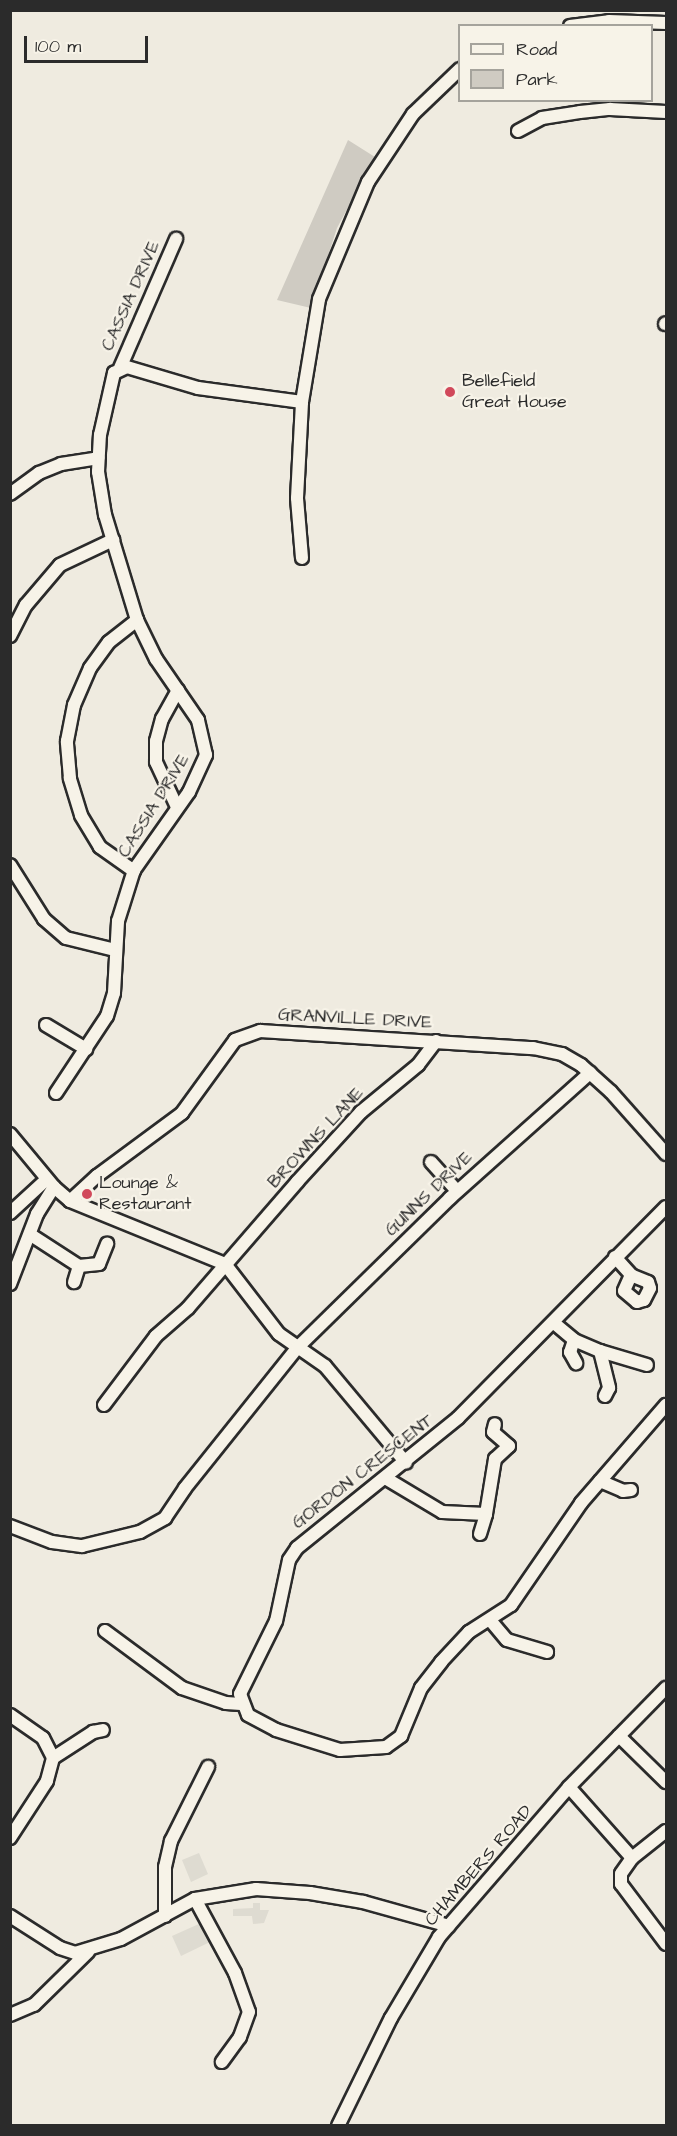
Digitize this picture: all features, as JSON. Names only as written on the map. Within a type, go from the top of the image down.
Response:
[{"type":"street","points":[[586,24],[609,21],[666,23]]},
{"type":"street","points":[[302,558],[297,498],[302,402],[319,299],[348,225],[368,182],[413,114],[458,70]]},
{"type":"street","points":[[518,131],[542,118],[580,112],[610,109],[666,112]]},
{"type":"street","name":"CASSIA DRIVE","points":[[56,1093],[107,1016],[114,993],[118,921],[134,871],[177,807],[206,755],[198,720],[156,659],[137,620],[105,515],[99,458],[108,391],[176,239]]},
{"type":"street","name":"CASSIA DRIVE","points":[[120,368],[127,367],[198,388],[302,402]]},
{"type":"street","points":[[10,494],[39,473],[61,464],[99,458]]},
{"type":"street","points":[[10,636],[26,605],[60,565],[113,540]]},
{"type":"street","points":[[134,871],[100,847],[81,815],[70,778],[67,741],[74,705],[90,668],[109,642],[137,620]]},
{"type":"street","points":[[177,807],[156,762],[156,741],[162,719],[178,690]]},
{"type":"street","points":[[10,865],[44,920],[66,938],[115,950]]},
{"type":"street","points":[[46,1025],[86,1049]]},
{"type":"street","name":"GRANVILLE DRIVE","points":[[70,1201],[97,1176],[182,1113],[235,1040],[244,1034],[337,1033],[533,1048],[562,1054],[590,1073],[666,1154]]},
{"type":"street","name":"BROWNS LANE","points":[[104,1405],[156,1336],[188,1308],[362,1112],[418,1065],[436,1041]]},
{"type":"street","name":"GUNNS DRIVE","points":[[10,1526],[52,1542],[82,1546],[140,1532],[165,1518],[185,1488],[298,1347],[457,1191],[590,1073]]},
{"type":"street","points":[[10,1134],[50,1183],[70,1201],[225,1264],[279,1334],[325,1366],[406,1463]]},
{"type":"street","points":[[431,1162],[457,1191]]},
{"type":"street","points":[[10,1213],[23,1197],[50,1183]]},
{"type":"street","points":[[10,1284],[50,1183]]},
{"type":"street","name":"GORDON CRESCENT","points":[[241,1704],[240,1694],[276,1621],[290,1560],[297,1548],[387,1479],[458,1418],[666,1207]]},
{"type":"street","points":[[31,1235],[79,1266],[99,1264],[107,1244]]},
{"type":"street","points":[[615,1257],[631,1275]]},
{"type":"street","points":[[74,1282],[79,1266]]},
{"type":"street","points":[[554,1323],[574,1340],[600,1351],[647,1365]]},
{"type":"street","points":[[574,1340],[570,1352],[576,1362]]},
{"type":"street","points":[[600,1351],[609,1388],[605,1396]]},
{"type":"street","points":[[105,1631],[182,1688],[226,1703],[241,1704],[248,1715],[310,1742],[340,1750],[386,1747],[401,1736],[421,1688],[441,1662],[469,1632],[511,1605],[581,1503],[666,1405]]},
{"type":"street","points":[[480,1534],[486,1515],[495,1459],[509,1446],[494,1432],[495,1424]]},
{"type":"street","points":[[387,1479],[442,1512],[486,1515]]},
{"type":"street","points":[[600,1480],[623,1491],[631,1490]]},
{"type":"street","points":[[490,1620],[507,1640],[547,1652]]},
{"type":"street","name":"CHAMBERS ROAD","points":[[338,2126],[391,2018],[449,1926],[569,1787],[666,1688]]},
{"type":"street","points":[[10,1715],[43,1738],[52,1758],[47,1781],[12,1833]]},
{"type":"street","points":[[52,1758],[93,1732],[103,1730]]},
{"type":"street","points":[[618,1736],[666,1782]]},
{"type":"street","points":[[165,1917],[165,1867],[171,1840],[208,1767]]},
{"type":"street","points":[[569,1787],[632,1858]]},
{"type":"street","points":[[666,1832],[632,1858],[621,1874],[621,1884],[666,1944]]},
{"type":"street","points":[[10,2015],[34,2005],[88,1952],[165,1917],[195,1899],[256,1889],[310,1893],[363,1902],[449,1926]]},
{"type":"street","points":[[195,1899],[236,1972],[249,2012],[240,2037],[222,2062]]},
{"type":"street","points":[[10,1916],[60,1948],[88,1952]]},
{"type":"shaded area","points":[[199,1853],[208,1874],[191,1882],[182,1860]]},
{"type":"shaded area","points":[[253,1903],[260,1903],[260,1910],[269,1910],[264,1923],[253,1924],[252,1916],[233,1916],[233,1909],[253,1908]]},
{"type":"shaded area","points":[[201,1923],[210,1942],[181,1956],[172,1936]]},
{"type":"green space","points":[[348,140],[375,157],[337,228],[311,308],[277,300]]},
{"type":"place","name":"Bellefield Great House","points":[[450,392]]},
{"type":"place","name":"Lounge & Restaurant","points":[[87,1194]]}]
